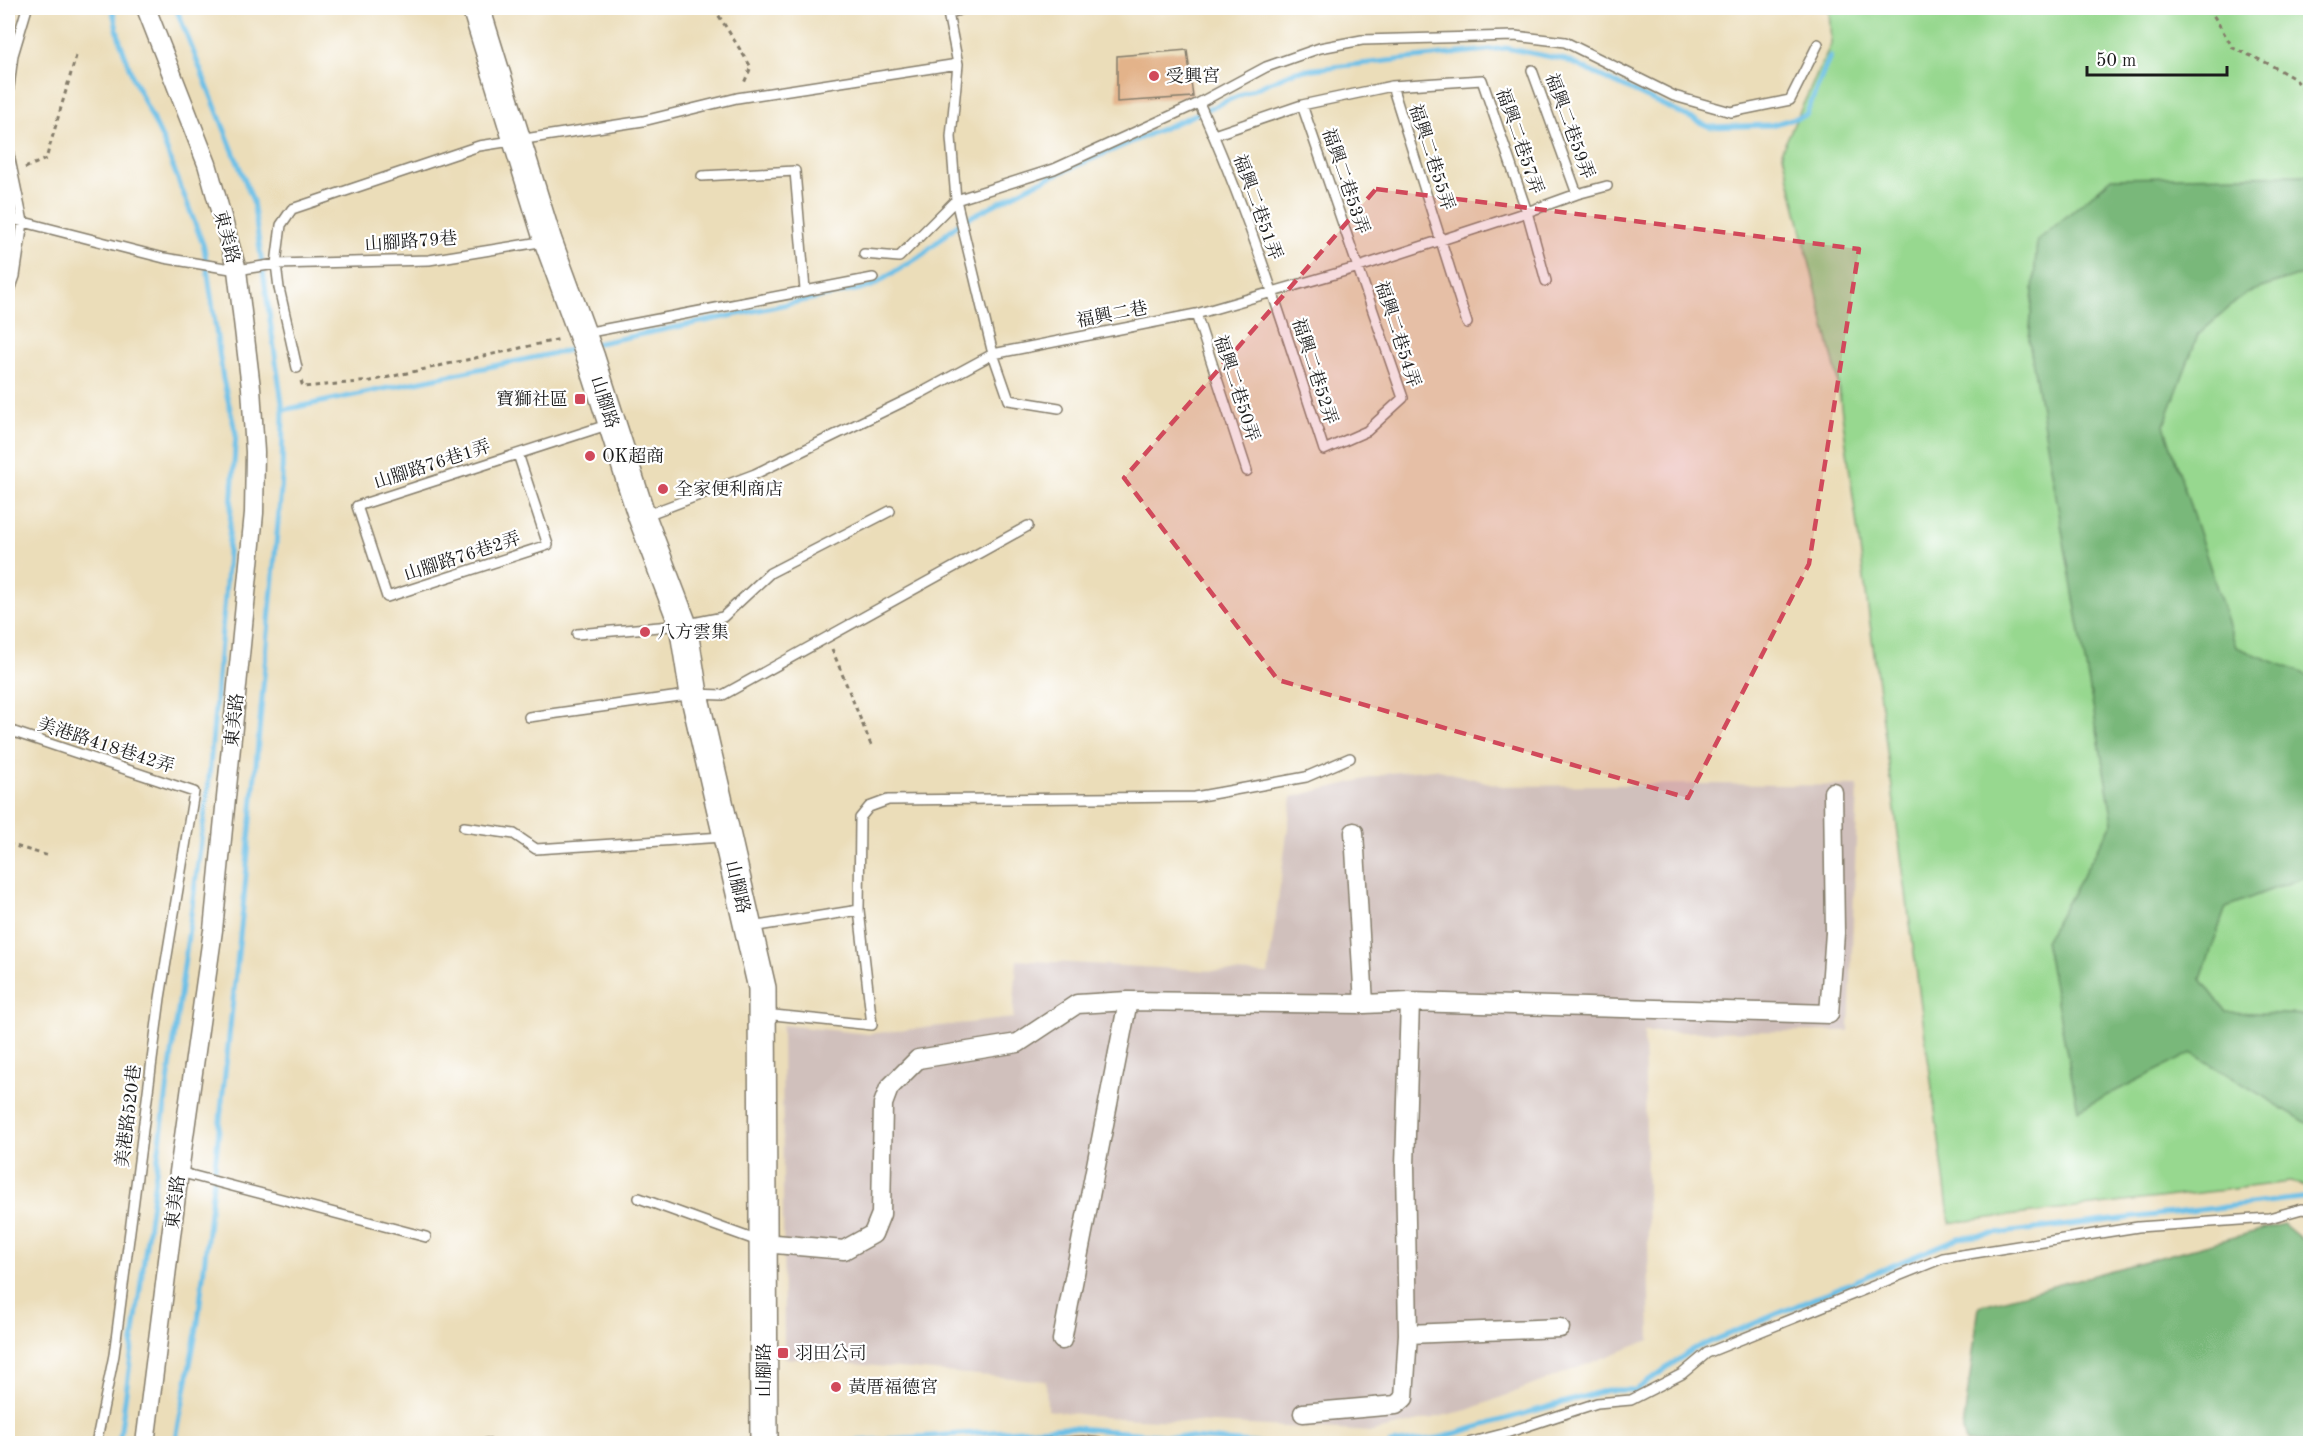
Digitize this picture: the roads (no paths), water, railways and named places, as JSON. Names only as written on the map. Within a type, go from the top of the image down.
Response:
[{"type":"main road","name":"山腳路","points":[[476,8],[548,241],[587,346],[642,517],[683,625],[694,694],[762,988],[764,1439]]},
{"type":"street","name":"東美路","points":[[145,1443],[179,1172],[213,930],[254,513],[255,452],[251,388],[237,270],[207,164],[146,8]]},
{"type":"street","points":[[764,1243],[844,1250],[873,1234],[881,1214],[883,1104],[889,1088],[918,1059],[1018,1043],[1077,1004],[1128,1001],[1364,1004],[1410,1002],[1829,1014],[1835,933],[1833,792]]},
{"type":"street","points":[[1354,832],[1364,1004]]},
{"type":"street","points":[[1062,1340],[1128,1001]]},
{"type":"street","points":[[1304,1413],[1396,1405],[1404,1398],[1407,1334],[1406,1166],[1410,1002]]},
{"type":"street","points":[[1407,1334],[1560,1328]]},
{"type":"lane","points":[[8,95],[13,56],[27,8]]},
{"type":"lane","points":[[965,8],[948,10],[958,64],[951,137],[956,200],[993,354],[1009,400],[1059,408]]},
{"type":"lane","points":[[864,254],[899,256],[956,200],[1054,169],[1199,103],[1266,67],[1320,48],[1362,40],[1515,36],[1565,42],[1674,96],[1731,112],[1790,100],[1818,44]]},
{"type":"lane","points":[[297,369],[276,264],[281,225],[292,209],[479,146],[644,121],[737,98],[958,64]]},
{"type":"lane","name":"福興二巷59弄","points":[[1532,70],[1577,194]]},
{"type":"lane","name":"福興二巷57弄","points":[[1392,86],[1482,80],[1527,212],[1546,281]]},
{"type":"lane","points":[[1214,135],[1302,105],[1392,86]]},
{"type":"lane","name":"福興二巷55弄","points":[[1392,86],[1467,323]]},
{"type":"lane","name":"福興二巷51弄","points":[[1199,103],[1214,135],[1272,291]]},
{"type":"lane","name":"福興二巷53弄","points":[[1302,105],[1359,267]]},
{"type":"lane","points":[[8,150],[24,222],[15,276],[8,296]]},
{"type":"lane","points":[[702,176],[795,171],[805,290]]},
{"type":"lane","name":"福興二巷","points":[[642,517],[755,474],[921,393],[993,354],[1196,315],[1359,267],[1606,186]]},
{"type":"lane","points":[[8,218],[164,258],[237,270]]},
{"type":"lane","name":"山腳路79巷","points":[[237,270],[276,264],[429,260],[548,241]]},
{"type":"lane","name":"福興二巷54弄","points":[[1359,267],[1403,398],[1367,431]]},
{"type":"lane","points":[[587,346],[805,290],[873,278]]},
{"type":"lane","name":"福興二巷52弄","points":[[1272,291],[1324,450],[1367,431]]},
{"type":"lane","name":"福興二巷50弄","points":[[1196,315],[1246,471]]},
{"type":"lane","name":"山腳路76巷1弄","points":[[357,506],[612,423]]},
{"type":"lane","name":"山腳路76巷2弄","points":[[357,506],[387,597],[398,594],[548,545],[518,454]]},
{"type":"lane","points":[[577,634],[683,625],[723,617],[770,573],[891,511]]},
{"type":"lane","points":[[529,717],[694,694],[723,695],[1028,526]]},
{"type":"lane","name":"美港路418巷42弄","points":[[8,730],[194,792]]},
{"type":"lane","points":[[762,1014],[872,1025],[859,910],[860,818],[869,807],[888,800],[1195,797],[1306,777],[1350,758]]},
{"type":"lane","name":"美港路520巷","points":[[96,1443],[114,1354],[160,998],[194,792]]},
{"type":"lane","points":[[464,827],[514,834],[536,849],[727,837]]},
{"type":"lane","points":[[748,928],[859,910]]},
{"type":"lane","points":[[179,1172],[426,1237]]},
{"type":"lane","points":[[639,1198],[764,1243]]},
{"type":"lane","points":[[1464,1443],[1503,1434],[1597,1403],[1631,1400],[1682,1374],[1707,1353],[1943,1258],[2138,1227],[2270,1218],[2302,1209],[2310,1210]]},
{"type":"lane","points":[[1037,1443],[1083,1441],[1107,1443]]},
{"type":"waterway","points":[[112,8],[120,41],[133,78],[162,138],[204,247],[223,379],[236,434],[225,597],[208,789],[119,1444]]},
{"type":"waterway","points":[[175,1444],[198,1322],[243,908],[282,478],[283,410],[253,201],[176,8]]},
{"type":"waterway","points":[[594,344],[870,287],[922,255],[959,223],[1034,184],[1296,71],[1506,48],[1566,60],[1710,127],[1771,125],[1806,115],[1830,56]]},
{"type":"waterway","points":[[283,410],[579,348]]},
{"type":"waterway","points":[[1390,1444],[1439,1438],[1607,1390],[1636,1390],[1693,1349],[1958,1238],[2310,1197]]},
{"type":"waterway","points":[[816,1444],[1065,1427],[1262,1444]]},
{"type":"place","name":"受興宮","points":[[1154,76]]},
{"type":"place","name":"寶獅社區","points":[[580,399]]},
{"type":"place","name":"OK超商","points":[[590,456]]},
{"type":"place","name":"全家便利商店","points":[[663,489]]},
{"type":"place","name":"八方雲集","points":[[645,632]]},
{"type":"place","name":"羽田公司","points":[[783,1353]]},
{"type":"place","name":"黃厝福德宮","points":[[836,1387]]}]
